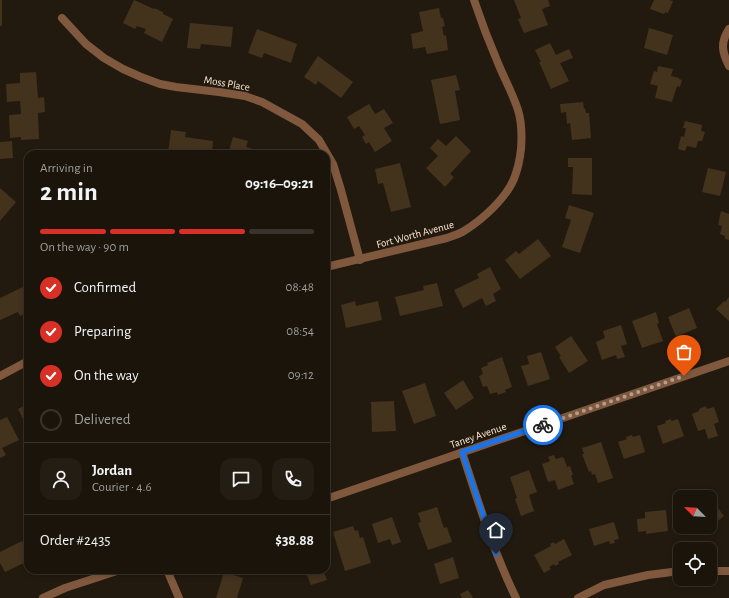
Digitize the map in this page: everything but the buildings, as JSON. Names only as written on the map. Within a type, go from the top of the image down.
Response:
[{"type":"street","name":"Fort Worth Avenue","points":[[330,267],[447,238],[463,231],[490,211],[508,189],[515,177],[522,141],[522,130],[518,111],[474,0]]},
{"type":"street","name":"Moss Place","points":[[62,18],[86,44],[104,58],[123,69],[160,84],[245,96],[262,102],[302,124],[319,140],[325,150]]},
{"type":"street","points":[[727,32],[722,43],[729,66]]},
{"type":"street","name":"Moss Place","points":[[330,159],[337,175],[360,260]]},
{"type":"street","name":"Taney Avenue","points":[[330,498],[729,361]]},
{"type":"street","points":[[0,376],[24,363]]},
{"type":"street","points":[[462,452],[496,554],[516,598]]},
{"type":"street","points":[[717,571],[729,571]]},
{"type":"street","points":[[578,598],[604,585],[648,574],[673,572]]},
{"type":"street","points":[[44,598],[65,588],[108,574]]},
{"type":"street","points":[[169,574],[178,598]]},
{"type":"way so far","points":[[543,425],[684,376]]},
{"type":"route","points":[[496,554],[462,452],[543,425]]}]
